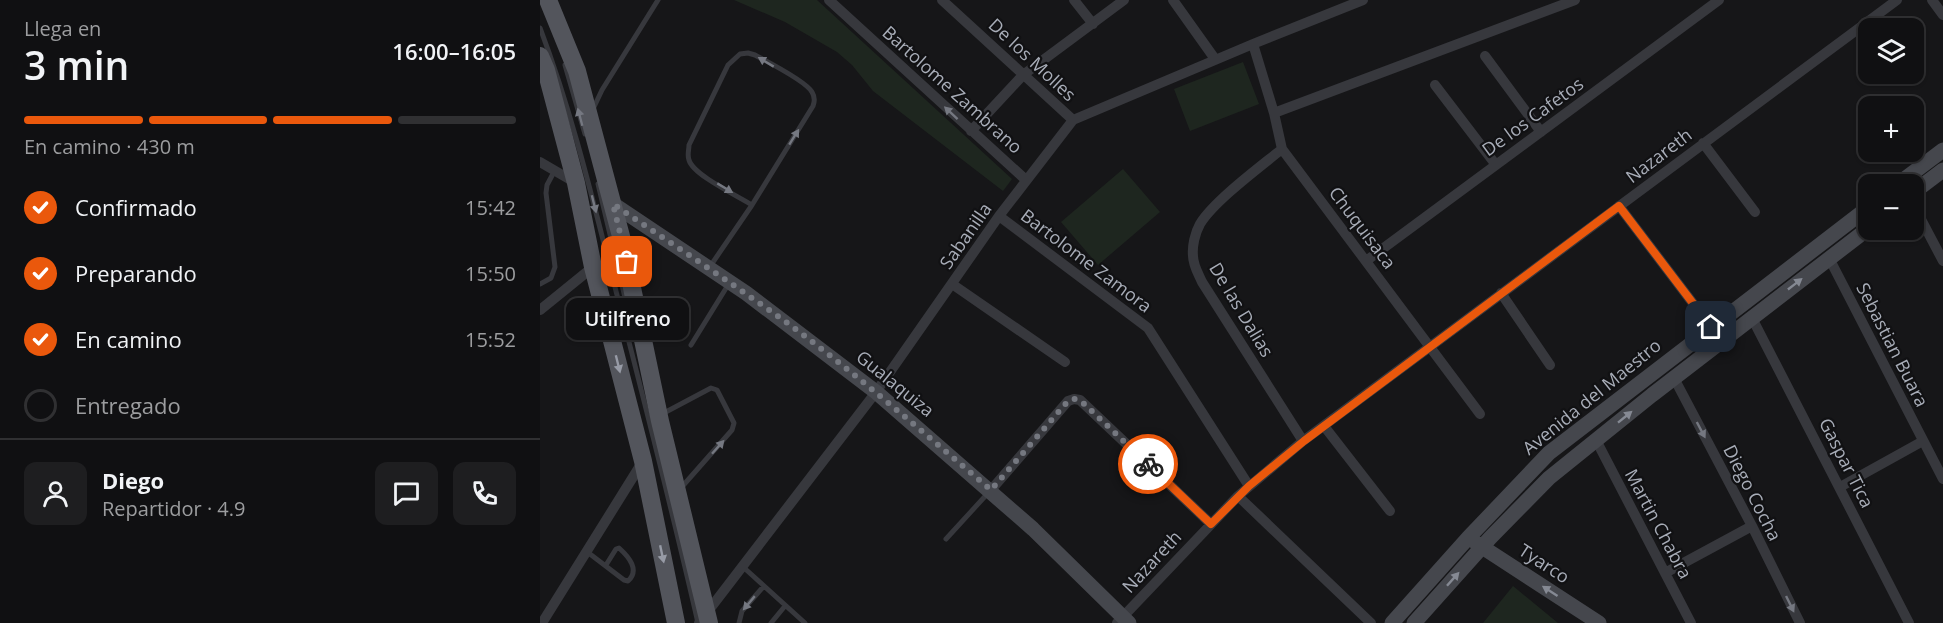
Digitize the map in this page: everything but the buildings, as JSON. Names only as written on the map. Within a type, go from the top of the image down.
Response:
[{"type":"main road","points":[[548,0],[578,71],[613,204],[618,245],[679,490],[702,621]]},
{"type":"main road","points":[[540,56],[546,70],[576,183],[600,261],[676,623]]},
{"type":"main road","points":[[1911,174],[1943,150]]},
{"type":"main road","points":[[1924,184],[1943,170]]},
{"type":"main road","name":"Gualaquiza","points":[[613,204],[791,326],[876,392],[991,490],[1123,621]]},
{"type":"main road","name":"Avenida del Maestro","points":[[1392,623],[1512,490],[1550,453],[1858,215]]},
{"type":"main road","name":"Avenida del Maestro","points":[[1414,623],[1482,547],[1549,478],[1652,395],[1858,236]]},
{"type":"main road","points":[[1764,287],[1774,300]]},
{"type":"main road","points":[[1641,381],[1652,395]]},
{"type":"main road","points":[[1512,490],[1525,503]]},
{"type":"main road","name":"Tyarco","points":[[1468,538],[1599,623]]},
{"type":"street","name":"Bartolome Zambrano","points":[[829,0],[1026,180]]},
{"type":"street","name":"De los Molles","points":[[942,0],[1073,120]]},
{"type":"street","points":[[1074,0],[1093,24]]},
{"type":"street","points":[[971,131],[1023,75],[1124,0]]},
{"type":"street","points":[[1173,0],[1215,60]]},
{"type":"street","name":"Sabanilla","points":[[702,621],[876,392],[999,216],[1073,120],[1347,3],[1363,0]]},
{"type":"street","points":[[1274,112],[1575,0]]},
{"type":"street","name":"De los Cafetos","points":[[1366,261],[1719,0]]},
{"type":"street","name":"Nazareth","points":[[1123,621],[1238,496],[1304,441],[1430,345],[1897,0]]},
{"type":"street","points":[[1932,0],[1943,15]]},
{"type":"street","name":"Chuquisaca","points":[[1253,44],[1274,112],[1282,148],[1480,414]]},
{"type":"street","points":[[1485,56],[1541,132]]},
{"type":"street","points":[[1435,85],[1496,165]]},
{"type":"street","points":[[1703,143],[1755,212]]},
{"type":"street","name":"De las Dalias","points":[[1282,148],[1205,216],[1195,236],[1193,256],[1202,282],[1304,441]]},
{"type":"street","points":[[540,162],[576,183]]},
{"type":"street","points":[[1619,206],[1711,327]]},
{"type":"street","name":"Bartolome Zamora","points":[[999,216],[1148,328],[1249,486]]},
{"type":"street","points":[[1924,225],[1943,261]]},
{"type":"street","name":"Sebastian Buara","points":[[1829,258],[1943,480]]},
{"type":"street","points":[[540,310],[600,261]]},
{"type":"street","points":[[952,284],[1065,362]]},
{"type":"street","points":[[1500,293],[1550,365]]},
{"type":"street","name":"Gaspar Tica","points":[[1752,318],[1909,623]]},
{"type":"street","name":"Diego Cocha","points":[[1674,378],[1800,623]]},
{"type":"street","points":[[991,490],[1068,401],[1074,399],[1080,400],[1211,524]]},
{"type":"street","points":[[1324,426],[1390,512]]},
{"type":"street","name":"Martin Chabra","points":[[1596,440],[1691,623]]},
{"type":"street","points":[[1840,487],[1923,441]]},
{"type":"street","points":[[542,623],[642,461]]},
{"type":"street","points":[[1238,496],[1371,623]]},
{"type":"street","points":[[1665,573],[1752,526]]},
{"type":"lane","points":[[590,116],[602,90],[658,0]]},
{"type":"lane","points":[[540,28],[578,138],[600,261],[673,512],[702,621]]},
{"type":"lane","points":[[709,268],[752,205],[815,100],[814,94],[806,86],[748,53],[740,54],[728,65],[689,146],[688,160],[698,172],[752,205]]},
{"type":"lane","points":[[563,60],[588,145]]},
{"type":"lane","points":[[540,284],[551,278],[555,267],[546,193],[555,170]]},
{"type":"lane","points":[[596,177],[618,245],[702,621]]},
{"type":"lane","points":[[600,261],[618,245]]},
{"type":"lane","points":[[691,345],[729,283]]},
{"type":"lane","points":[[659,416],[715,388],[734,423],[732,430],[679,490]]},
{"type":"lane","points":[[946,539],[991,490]]},
{"type":"lane","points":[[586,551],[624,580],[628,581],[634,573],[629,558],[619,548],[606,565]]},
{"type":"lane","points":[[742,566],[805,623]]},
{"type":"lane","points":[[739,623],[742,611],[764,586]]},
{"type":"lane","points":[[771,623],[785,606]]},
{"type":"shaded area","points":[[734,0],[817,0],[1012,179],[1003,191],[873,91],[852,65],[837,52],[785,22]]},
{"type":"shaded area","points":[[1243,62],[1259,104],[1190,131],[1174,89]]},
{"type":"shaded area","points":[[1123,169],[1160,212],[1098,265],[1061,222]]},
{"type":"shaded area","points":[[1513,586],[1558,623],[1483,623]]},
{"type":"way so far","points":[[627,262],[613,204],[791,326],[876,392],[991,490],[1068,401],[1074,399],[1080,400],[1148,464]]},
{"type":"place","name":"Utilfreno","points":[[627,262]]},
{"type":"route","points":[[1148,464],[1211,524],[1249,486],[1304,441],[1619,206],[1711,327]]}]
